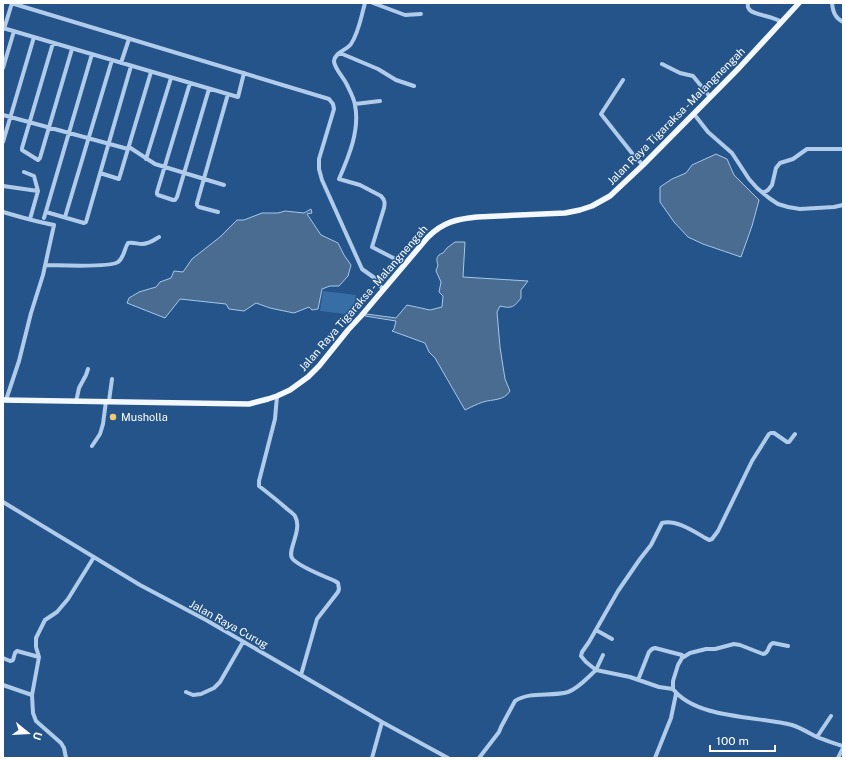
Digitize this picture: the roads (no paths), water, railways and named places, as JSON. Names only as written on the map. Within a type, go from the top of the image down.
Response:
[{"type":"main road","name":"Jalan Raya Tigaraksa - Malangnengah","points":[[5,400],[249,404],[268,400],[290,390],[314,372],[405,264],[437,229],[449,222],[464,218],[565,213],[580,210],[603,201],[610,196],[694,114],[799,3]]},
{"type":"street","points":[[244,73],[238,97],[4,28],[12,3],[129,39],[244,73],[329,99],[333,104],[334,109],[319,159],[319,169],[322,180],[362,269],[376,279],[383,290]]},
{"type":"street","points":[[365,3],[352,42],[349,47],[340,53],[334,60],[355,104],[356,122],[354,136],[339,179],[360,185],[384,199],[384,208],[372,247],[405,264]]},
{"type":"street","points":[[373,3],[405,15],[421,14]]},
{"type":"street","points":[[748,3],[748,8],[751,11],[782,22]]},
{"type":"street","points":[[832,3],[834,14],[843,22]]},
{"type":"street","points":[[3,68],[14,31]]},
{"type":"street","points":[[3,142],[34,37]]},
{"type":"street","points":[[121,63],[129,39]]},
{"type":"street","points":[[53,43],[22,148],[22,150],[38,160],[40,158],[72,49]]},
{"type":"street","points":[[340,53],[378,69],[396,80],[414,86]]},
{"type":"street","points":[[44,218],[92,54]]},
{"type":"street","points":[[65,218],[112,60]]},
{"type":"street","points":[[662,64],[680,73],[693,76],[710,97]]},
{"type":"street","points":[[46,212],[84,223],[86,222],[131,66]]},
{"type":"street","points":[[100,173],[119,179],[151,72]]},
{"type":"street","points":[[146,159],[170,78]]},
{"type":"street","points":[[623,80],[601,114],[634,157],[643,165]]},
{"type":"street","points":[[190,83],[157,194],[173,200],[177,197],[209,89]]},
{"type":"street","points":[[218,212],[199,207],[196,203],[228,94]]},
{"type":"street","points":[[355,104],[380,101]]},
{"type":"street","points":[[694,114],[708,132],[732,153],[749,179],[757,188],[778,204],[794,209],[829,208],[843,205]]},
{"type":"street","points":[[3,116],[128,148],[155,164],[224,185]]},
{"type":"street","points":[[763,193],[771,188],[777,166],[782,162],[793,159],[807,149],[843,149]]},
{"type":"street","points":[[24,172],[34,176],[38,191],[30,219]]},
{"type":"street","points":[[3,186],[38,191]]},
{"type":"street","points":[[3,212],[54,225],[46,265],[19,361],[5,400]]},
{"type":"street","points":[[46,265],[114,264],[120,261],[128,243],[148,243],[159,237]]},
{"type":"street","points":[[76,402],[88,369]]},
{"type":"street","points":[[92,446],[100,434],[103,424],[112,379]]},
{"type":"street","points":[[278,396],[276,419],[259,481],[259,486],[294,515],[296,519],[297,534],[290,555],[292,558],[298,564],[335,581],[339,586],[338,592],[317,619],[301,675]]},
{"type":"street","points":[[673,689],[659,687],[638,680],[596,670],[581,656],[582,652],[618,591],[651,545],[662,523],[668,522],[678,524],[709,540],[712,539],[718,531],[752,461],[769,434],[774,433],[785,441],[789,442],[795,434]]},
{"type":"street","name":"Jalan Raya Curug","points":[[3,502],[56,533],[94,558],[111,566],[140,585],[448,758]]},
{"type":"street","points":[[66,758],[64,748],[61,743],[36,722],[33,713],[32,695],[39,657],[36,647],[36,638],[43,623],[57,612],[68,599],[94,558]]},
{"type":"street","points":[[596,630],[612,639]]},
{"type":"street","points":[[186,692],[193,695],[201,694],[214,688],[220,682],[243,642]]},
{"type":"street","points":[[788,646],[773,643],[770,645],[767,652],[763,654],[734,644],[690,653],[682,658],[678,665],[673,681],[673,689],[676,694],[692,704],[708,710],[721,714],[755,718],[793,726],[843,747],[838,758]]},
{"type":"street","points":[[638,680],[649,652],[652,649],[655,648],[682,655],[682,658]]},
{"type":"street","points":[[3,658],[13,660],[15,653],[18,651],[39,657]]},
{"type":"street","points":[[479,758],[499,732],[515,701],[526,697],[567,692],[576,688],[596,670],[604,655]]},
{"type":"street","points":[[3,685],[32,695]]},
{"type":"street","points":[[655,758],[671,718],[676,694]]},
{"type":"street","points":[[817,737],[831,716]]},
{"type":"street","points":[[372,758],[382,722]]},
{"type":"place","name":"Musholla","points":[[113,417]]}]
